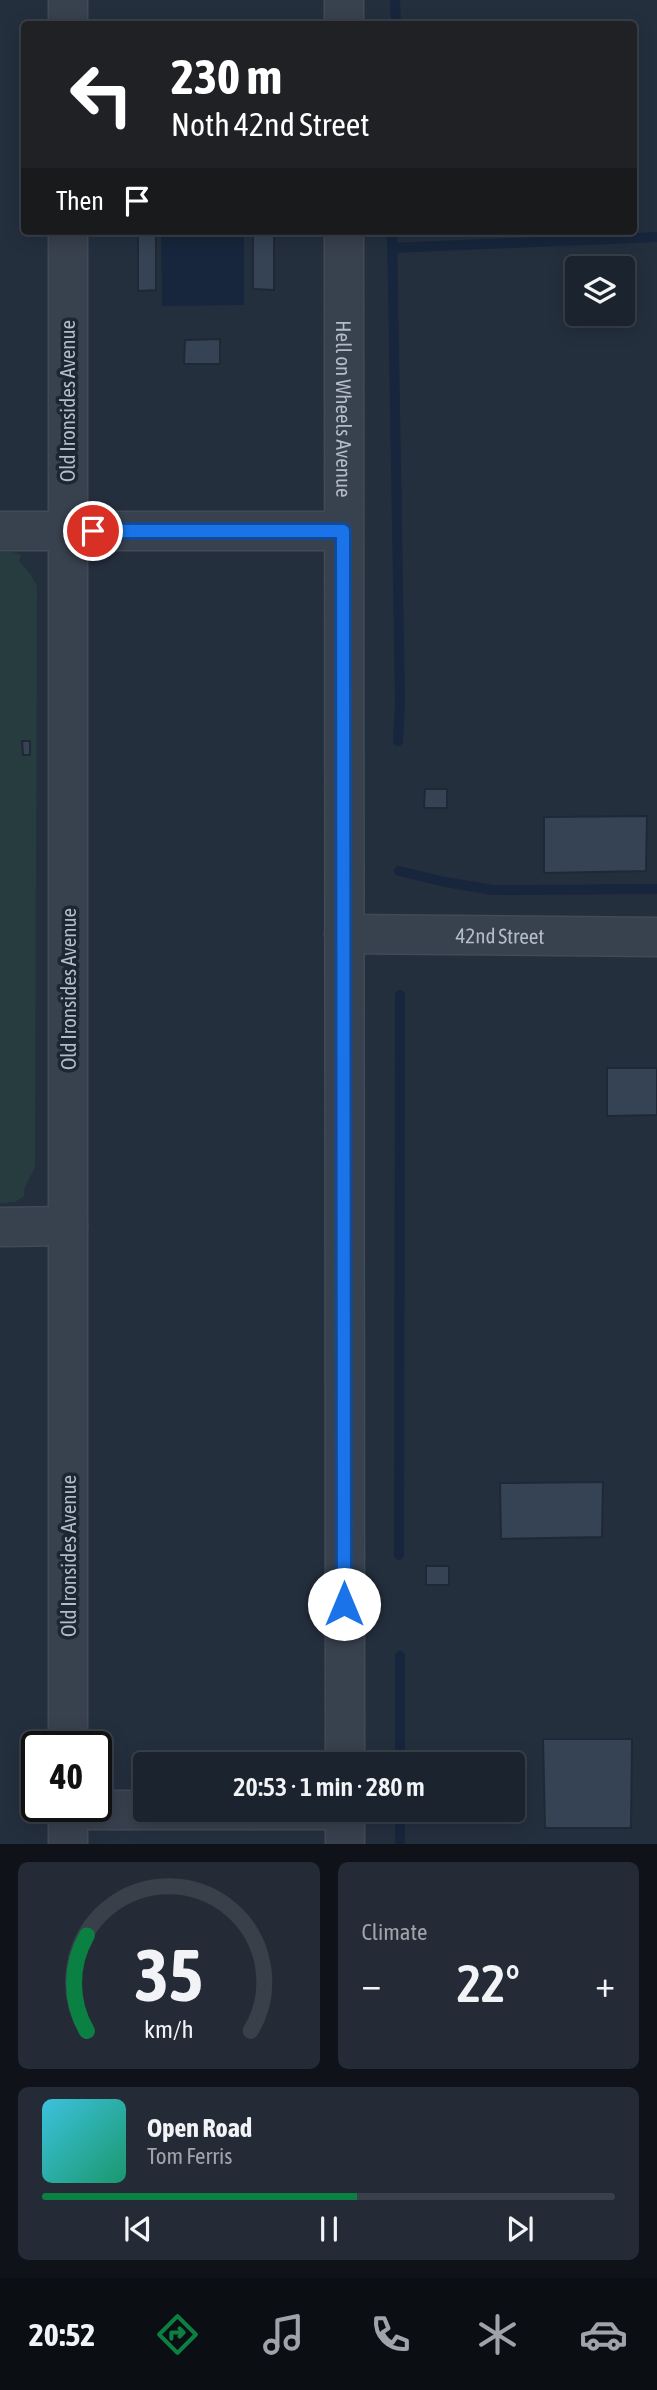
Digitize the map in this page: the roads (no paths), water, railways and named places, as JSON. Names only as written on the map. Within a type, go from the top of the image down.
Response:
[{"type":"street","points":[[68,0],[68,21]]},
{"type":"street","points":[[344,0],[344,21]]},
{"type":"street","name":"Old Ironsides Avenue","points":[[68,235],[68,1731]]},
{"type":"street","name":"Hell on Wheels Avenue","points":[[344,235],[345,1752]]},
{"type":"street","points":[[0,531],[343,531]]},
{"type":"street","name":"42nd Street","points":[[344,934],[657,937]]},
{"type":"street","points":[[0,1227],[68,1226]]},
{"type":"street","points":[[112,1818],[133,1817]]},
{"type":"street","points":[[345,1822],[345,1844]]},
{"type":"water","points":[[161,235],[244,235],[244,305],[162,306]]},
{"type":"waterway","points":[[395,0],[396,21]]},
{"type":"waterway","points":[[392,235],[400,702],[398,741]]},
{"type":"waterway","points":[[392,248],[657,237]]},
{"type":"waterway","points":[[399,871],[493,890],[657,889]]},
{"type":"waterway","points":[[399,1555],[400,995]]},
{"type":"waterway","points":[[400,1656],[400,1752]]},
{"type":"waterway","points":[[400,1822],[400,1844]]}]
